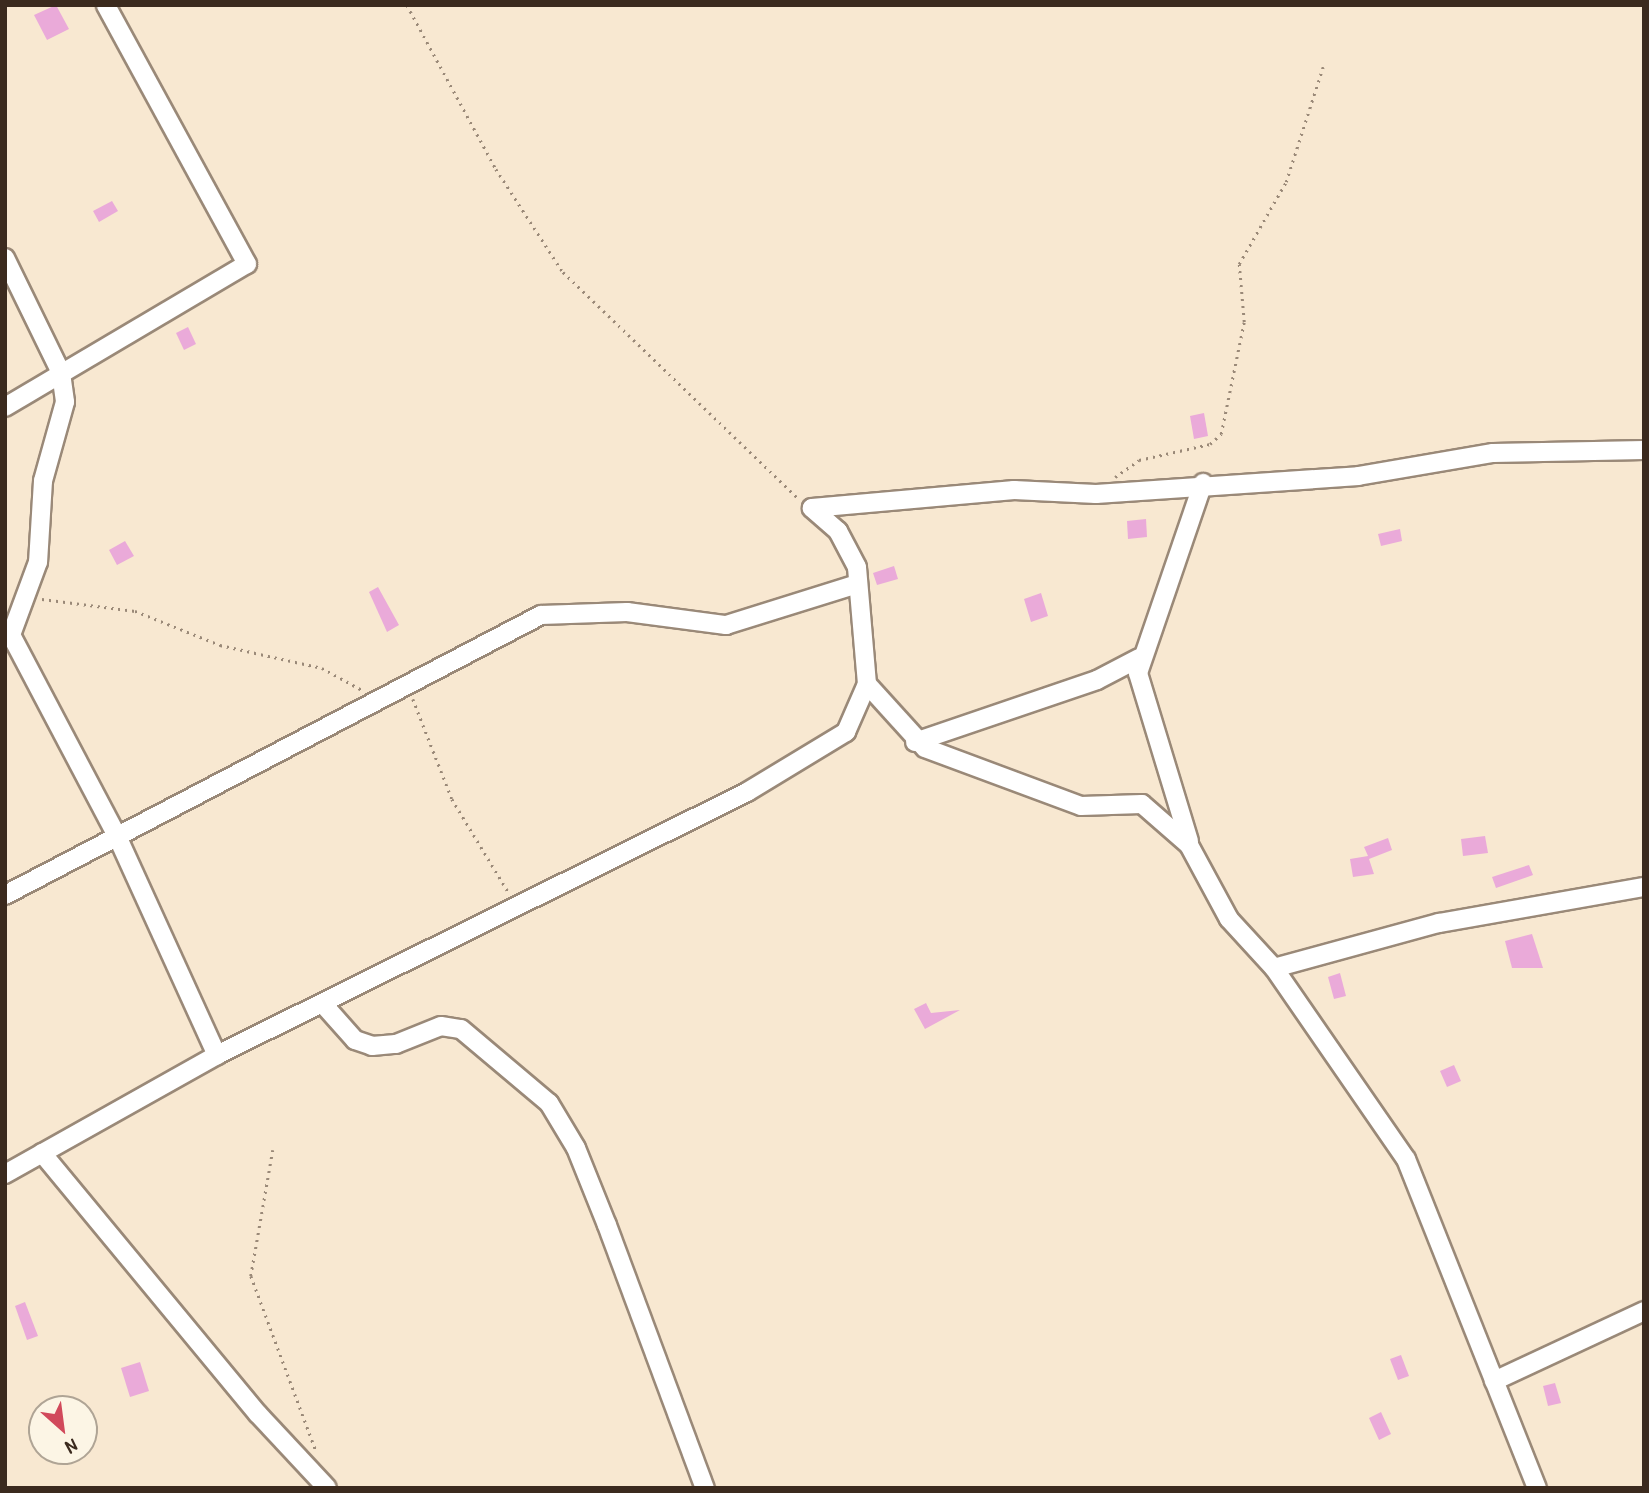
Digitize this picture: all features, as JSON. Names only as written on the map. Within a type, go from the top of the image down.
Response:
[{"type":"street","points":[[5,407],[247,264],[106,5]]},
{"type":"street","points":[[5,258],[61,373],[64,414],[43,481],[41,551],[26,596],[12,626],[11,646],[117,836],[217,1055]]},
{"type":"street","points":[[812,508],[1014,490],[1096,494],[1203,483],[1358,476],[1493,453],[1644,450]]},
{"type":"street","points":[[1203,483],[1178,567],[1139,658],[1142,694],[1189,845],[1229,919],[1274,968],[1406,1159],[1537,1488]]},
{"type":"street","points":[[5,1174],[217,1055],[323,1004],[478,921],[518,908],[747,792],[842,735],[867,684],[858,584],[851,551],[812,508]]},
{"type":"street","points":[[5,895],[541,615],[627,612],[726,625],[858,584]]},
{"type":"street","points":[[915,742],[1097,680],[1139,658]]},
{"type":"street","points":[[867,684],[915,742],[1081,806],[1142,804],[1189,845]]},
{"type":"street","points":[[1274,968],[1439,923],[1644,887]]},
{"type":"street","points":[[323,1004],[355,1040],[372,1046],[396,1044],[441,1026],[461,1029],[549,1103],[593,1190],[705,1488]]},
{"type":"street","points":[[42,1153],[258,1414],[327,1488]]},
{"type":"street","points":[[1494,1381],[1644,1311]]},
{"type":"path","points":[[407,5],[496,169],[563,272],[812,508]]},
{"type":"path","points":[[1096,494],[1139,460],[1210,444],[1221,435],[1244,322],[1238,264],[1286,182],[1323,66]]},
{"type":"path","points":[[26,596],[135,611],[231,648],[322,668],[380,701]]},
{"type":"path","points":[[408,686],[452,799],[518,908]]},
{"type":"path","points":[[273,1150],[251,1276],[320,1463]]},
{"type":"building","points":[[56,5],[69,29],[47,40],[34,15]]},
{"type":"building","points":[[112,201],[118,211],[99,222],[93,211]]},
{"type":"building","points":[[188,327],[196,344],[184,350],[176,333]]},
{"type":"building","points":[[1204,413],[1208,436],[1194,439],[1190,416]]},
{"type":"building","points":[[1146,519],[1147,537],[1128,539],[1127,521]]},
{"type":"building","points":[[1400,529],[1402,541],[1381,546],[1378,534]]},
{"type":"building","points":[[125,541],[134,556],[117,565],[109,550]]},
{"type":"building","points":[[894,566],[898,579],[877,585],[873,573]]},
{"type":"building","points":[[378,587],[399,625],[387,632],[369,592]]},
{"type":"building","points":[[1041,593],[1048,616],[1031,622],[1024,599]]},
{"type":"building","points":[[1485,836],[1488,853],[1463,856],[1461,839]]},
{"type":"building","points":[[1388,838],[1392,850],[1369,859],[1374,874],[1353,877],[1350,859],[1368,856],[1364,847]]},
{"type":"building","points":[[1529,865],[1533,875],[1496,888],[1492,877]]},
{"type":"building","points":[[1532,934],[1543,968],[1512,968],[1505,941]]},
{"type":"building","points":[[1340,973],[1346,996],[1334,999],[1328,977]]},
{"type":"building","points":[[926,1003],[931,1013],[960,1010],[925,1029],[914,1009]]},
{"type":"building","points":[[1454,1065],[1461,1081],[1447,1087],[1440,1071]]},
{"type":"building","points":[[25,1302],[38,1336],[27,1340],[15,1306]]},
{"type":"building","points":[[1401,1355],[1409,1376],[1398,1380],[1390,1359]]},
{"type":"building","points":[[140,1362],[149,1391],[130,1397],[121,1368]]},
{"type":"building","points":[[1555,1383],[1561,1403],[1548,1406],[1543,1386]]},
{"type":"building","points":[[1381,1412],[1391,1434],[1379,1440],[1369,1418]]}]
